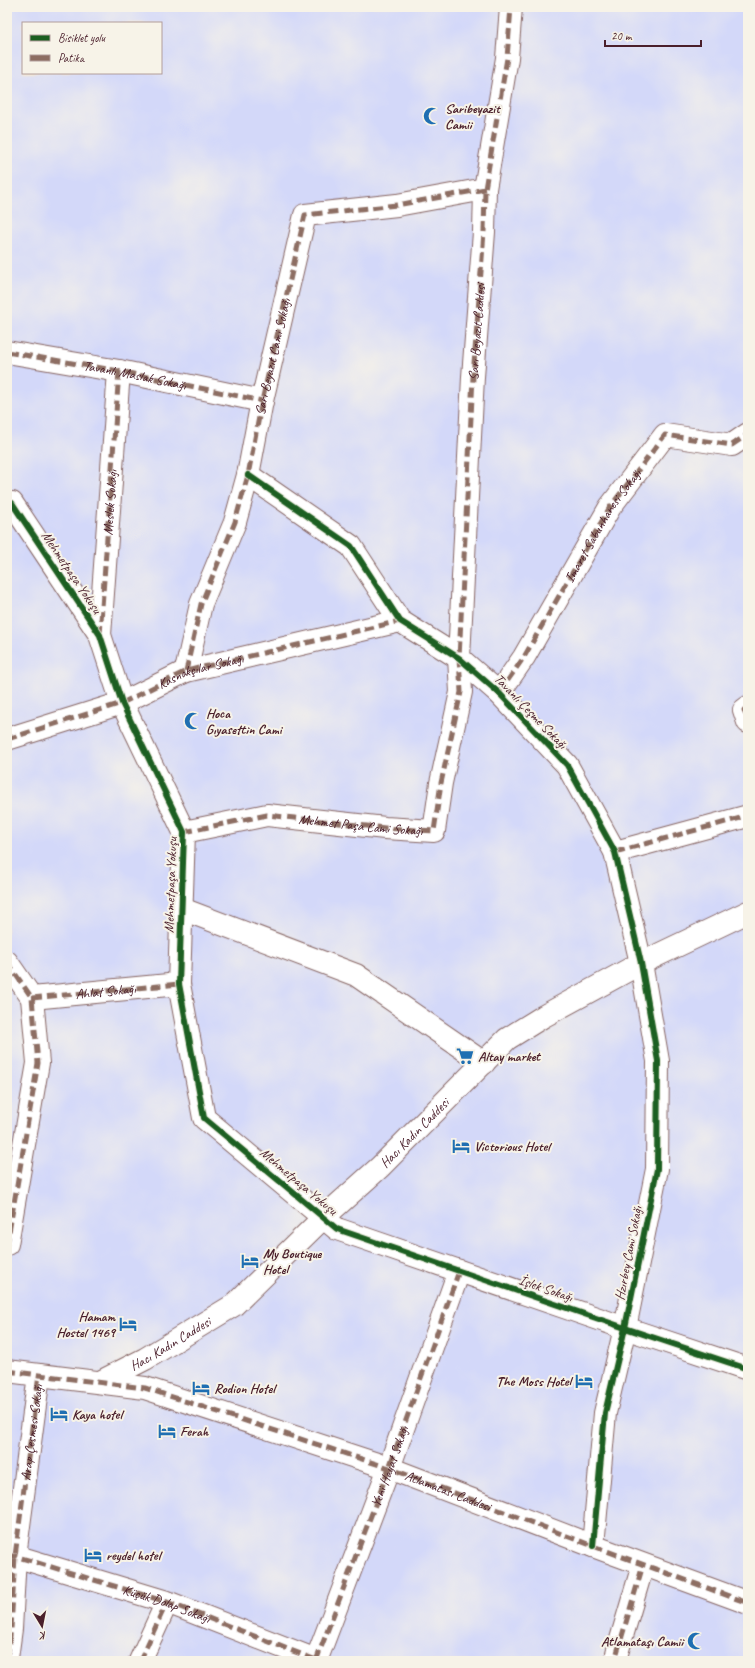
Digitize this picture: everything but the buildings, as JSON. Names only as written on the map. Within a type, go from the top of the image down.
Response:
[{"type":"street","name":"Sarı Beyazıt Caddesi","points":[[458,658],[472,392],[484,232],[485,189],[507,58],[511,7]]},
{"type":"street","name":"Sarı Beyazıt Cami Sokağı","points":[[186,672],[202,604],[235,522],[248,475],[262,401],[305,215],[397,205],[485,189]]},
{"type":"street","name":"Tavanlı Maslak Sokağı","points":[[7,352],[119,371],[262,401]]},
{"type":"street","name":"Meslek Sokağı","points":[[100,635],[119,371]]},
{"type":"street","name":"Imaret Sabunhanesi Sokağı","points":[[499,693],[524,657],[610,507],[665,435],[732,445],[748,434]]},
{"type":"street","name":"Tavanlı Çeşme Sokağı","points":[[248,475],[351,546],[400,621],[458,658],[499,693],[567,765],[615,852],[641,963]]},
{"type":"street","name":"Mehmetpaşa Yokuşu","points":[[7,503],[12,503],[100,635],[122,703],[184,832],[179,984],[204,1118],[330,1223]]},
{"type":"street","name":"Kasnakçılar Sokağı","points":[[7,739],[122,703],[186,672],[400,621]]},
{"type":"street","name":"Mehmet Paşa Cami Sokağı","points":[[184,832],[268,815],[386,828],[434,831],[441,783],[461,692],[458,658]]},
{"type":"street","points":[[748,708],[744,710],[748,722]]},
{"type":"street","points":[[615,852],[748,816]]},
{"type":"street","points":[[182,909],[356,975],[484,1063]]},
{"type":"street","name":"Hacı Kadın Caddesi","points":[[100,1382],[144,1359],[234,1305],[330,1223],[380,1167],[507,1039],[544,1016],[641,963],[748,912]]},
{"type":"street","points":[[7,962],[32,998],[38,1063],[7,1244]]},
{"type":"street","name":"Hzırbey Cami Sokağı","points":[[593,1546],[605,1413],[625,1328],[657,1169],[658,1061],[641,963]]},
{"type":"street","name":"Ahlat Sokağı","points":[[32,998],[179,984]]},
{"type":"street","name":"İşlek Sokağı","points":[[330,1223],[459,1271],[748,1369]]},
{"type":"street","name":"Yeni Hayat Sokağı","points":[[316,1660],[389,1468],[459,1271]]},
{"type":"street","name":"Atlamatası Caddesi","points":[[7,1371],[145,1388],[389,1468],[643,1565],[748,1603]]},
{"type":"street","name":"Arap Çesmesi Sokağı","points":[[7,1658],[11,1629],[11,1556],[39,1375]]},
{"type":"street","name":"Küçük Dolap Sokağı","points":[[11,1556],[167,1602],[316,1660]]},
{"type":"street","points":[[617,1653],[643,1565]]},
{"type":"street","points":[[140,1661],[167,1602]]},
{"type":"shaded area","points":[[7,7],[748,7],[748,1661],[7,1661]]},
{"type":"marked path","points":[[184,832],[267,815],[385,828],[434,831],[441,783],[461,692],[459,658],[473,377],[484,232],[485,189],[507,58],[511,7]]},
{"type":"marked path","points":[[186,671],[201,604],[235,522],[248,475],[262,401],[305,215],[397,205],[485,189]]},
{"type":"marked path","points":[[7,352],[119,371],[262,401]]},
{"type":"marked path","points":[[100,635],[119,371]]},
{"type":"marked path","points":[[499,693],[524,657],[610,507],[665,435],[732,445],[748,434]]},
{"type":"marked path","points":[[7,739],[122,703],[186,671],[400,621]]},
{"type":"marked path","points":[[748,707],[744,710],[748,722]]},
{"type":"marked path","points":[[615,852],[748,816]]},
{"type":"marked path","points":[[7,962],[32,998],[38,1063],[7,1244]]},
{"type":"marked path","points":[[32,998],[179,984]]},
{"type":"marked path","points":[[316,1661],[389,1468],[459,1271]]},
{"type":"marked path","points":[[7,1371],[145,1388],[389,1468],[593,1546],[748,1603]]},
{"type":"marked path","points":[[7,1658],[11,1629],[15,1556],[39,1375]]},
{"type":"marked path","points":[[7,1556],[15,1556],[167,1602],[316,1660]]},
{"type":"marked path","points":[[617,1653],[643,1565]]},
{"type":"marked path","points":[[140,1661],[167,1602]]},
{"type":"cycle path","points":[[248,475],[351,546],[400,621],[459,658],[499,693],[567,765],[615,852],[641,963],[658,1061],[657,1169],[625,1328],[605,1413],[593,1546]]},
{"type":"cycle path","points":[[7,503],[12,503],[100,635],[122,703],[184,832],[179,984],[204,1118],[337,1229],[748,1369]]},
{"type":"place","name":"Saribeyazit Camii","points":[[432,116]]},
{"type":"place","name":"Hoca Gıyasettin Cami","points":[[193,721]]},
{"type":"place","name":"Altay market","points":[[465,1056]]},
{"type":"place","name":"Victorious Hotel","points":[[461,1146]]},
{"type":"place","name":"My Boutique Hotel","points":[[250,1261]]},
{"type":"place","name":"Hamam Hostel 1469","points":[[128,1324]]},
{"type":"place","name":"The Moss Hotel","points":[[584,1381]]},
{"type":"place","name":"Rodion Hotel","points":[[201,1388]]},
{"type":"place","name":"Kaya hotel","points":[[59,1414]]},
{"type":"place","name":"Ferah","points":[[167,1431]]},
{"type":"place","name":"reydel hotel","points":[[93,1555]]},
{"type":"place","name":"Atlamataşı Camii","points":[[696,1641]]}]
